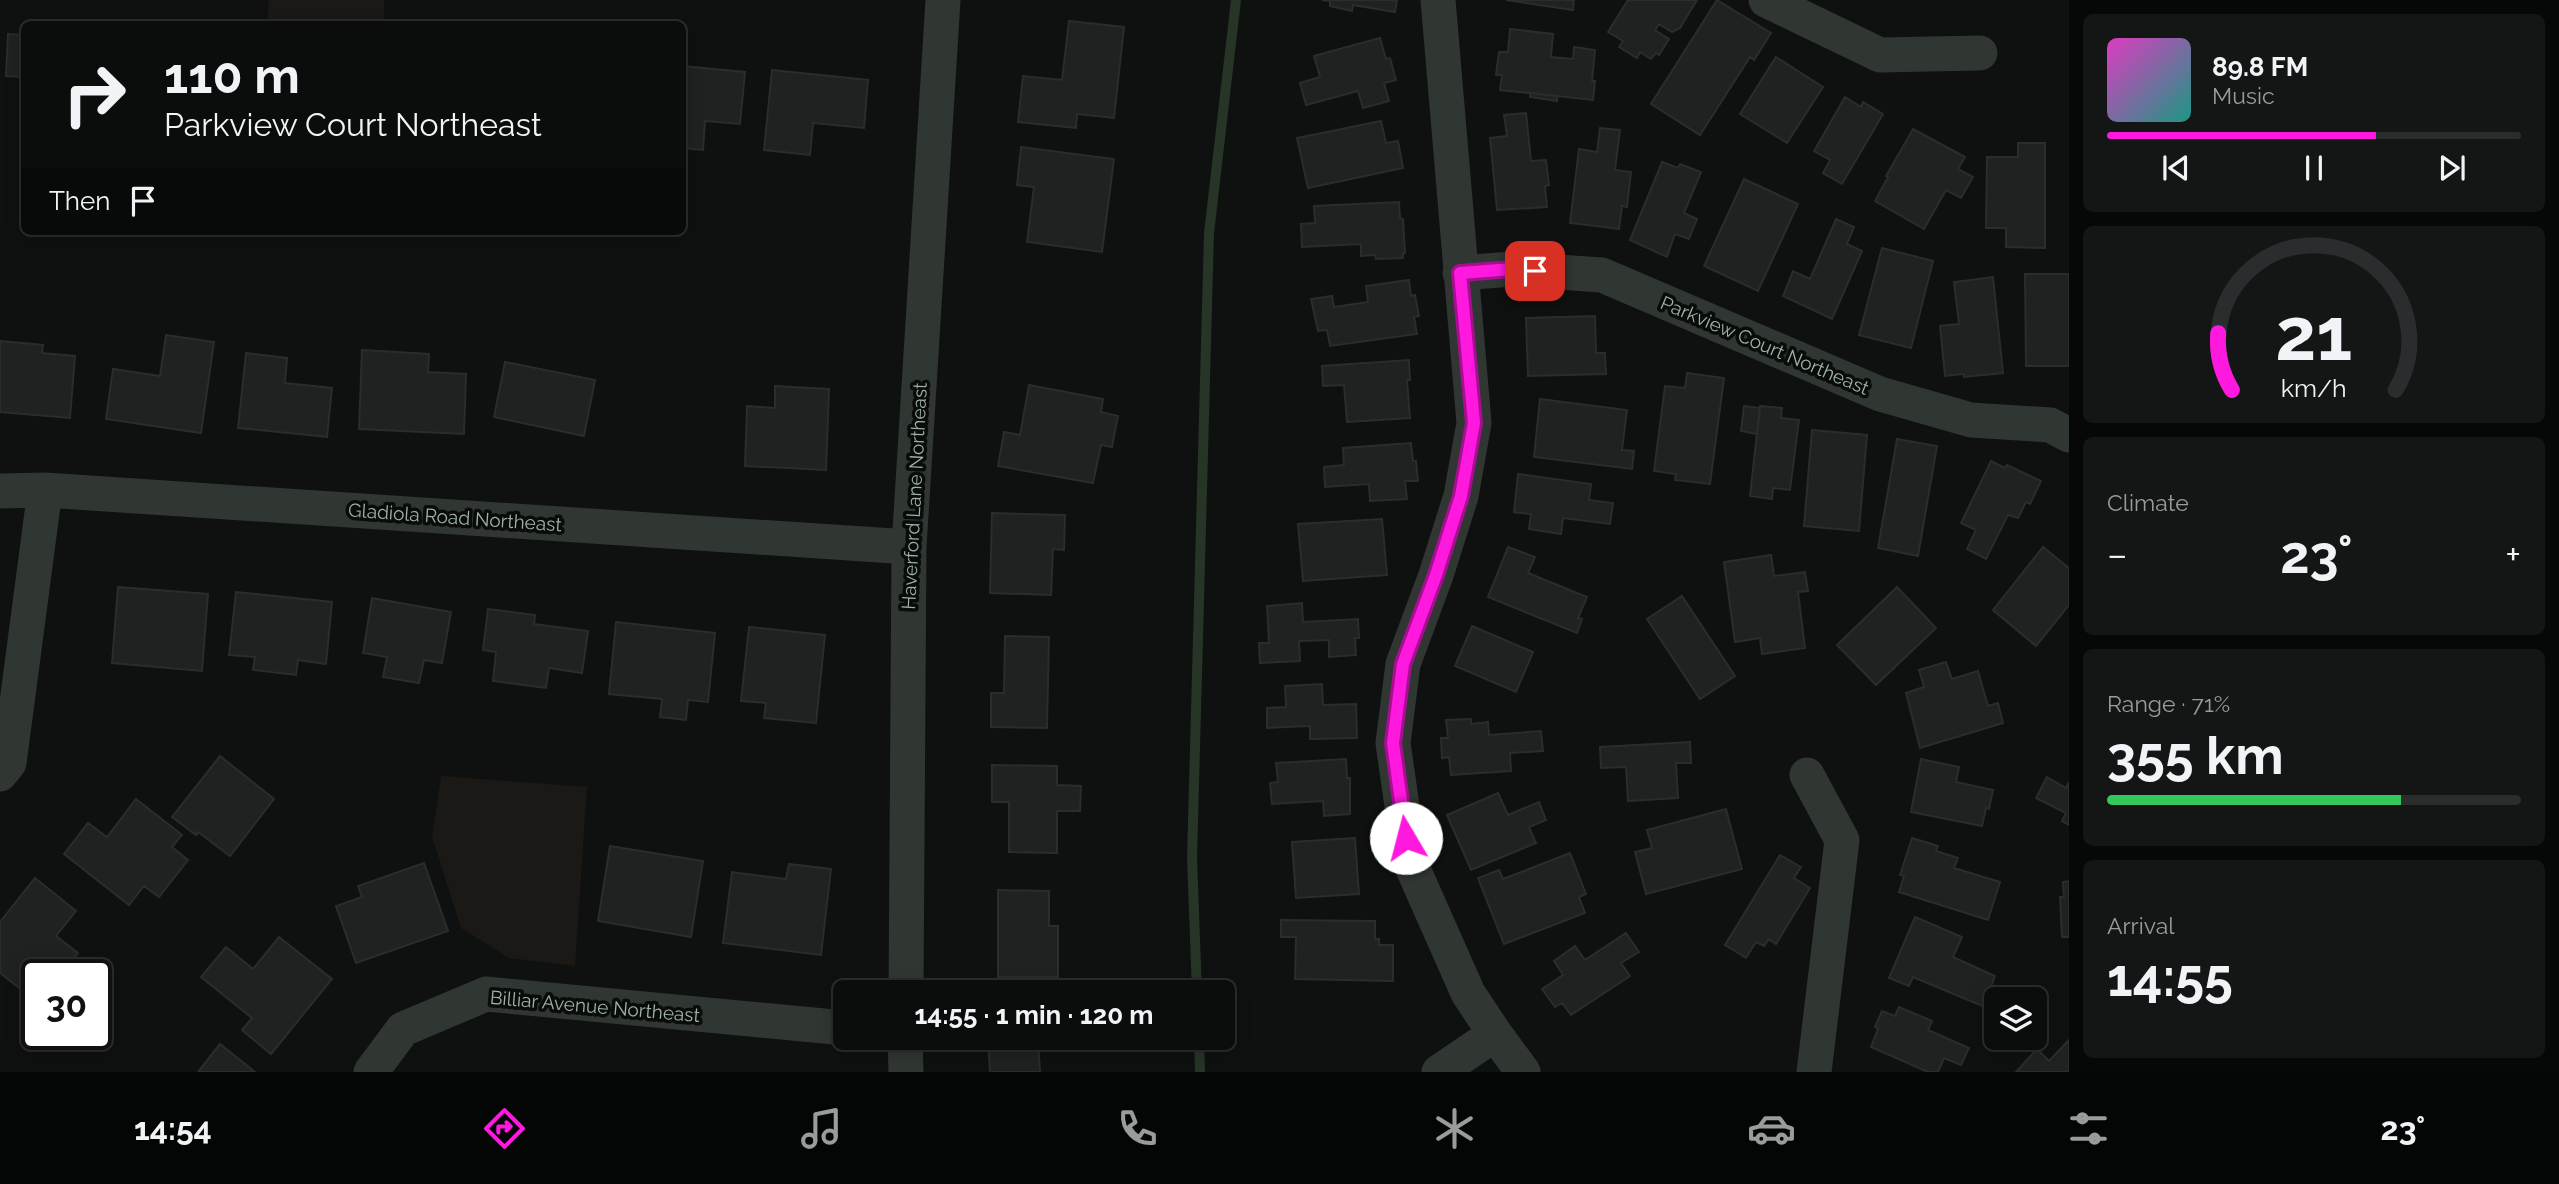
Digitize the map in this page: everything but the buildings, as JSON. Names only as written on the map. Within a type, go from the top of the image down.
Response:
[{"type":"street","name":"Haverford Lane Northeast","points":[[905,980],[909,548],[943,0]]},
{"type":"street","points":[[1438,0],[1474,423],[1461,496],[1436,575],[1403,664],[1393,743],[1410,862],[1468,993],[1523,1072]]},
{"type":"street","points":[[1766,0],[1880,55],[1980,53]]},
{"type":"street","name":"Parkview Court Northeast","points":[[1460,273],[1513,269],[1602,275],[1880,394],[1971,420],[2050,425],[2069,435]]},
{"type":"street","name":"Gladiola Road Northeast","points":[[0,491],[45,490],[909,548]]},
{"type":"street","points":[[0,774],[9,763],[45,490]]},
{"type":"street","points":[[1807,775],[1842,840],[1814,1072]]},
{"type":"street","name":"Billiar Avenue Northeast","points":[[371,1072],[404,1029],[486,995],[833,1027]]},
{"type":"street","points":[[1439,1072],[1495,1034]]},
{"type":"street","points":[[905,1050],[906,1072]]},
{"type":"shaded area","points":[[269,0],[384,0],[384,21],[267,21]]},
{"type":"shaded area","points":[[441,776],[587,787],[575,966],[509,958],[461,928],[432,837]]},
{"type":"waterway","points":[[1197,980],[1192,858],[1209,233],[1236,0]]},
{"type":"waterway","points":[[1199,1050],[1200,1072]]},
{"type":"route","points":[[1406,838],[1393,743],[1403,664],[1436,575],[1461,496],[1474,423],[1460,273],[1513,269],[1535,271]]}]
